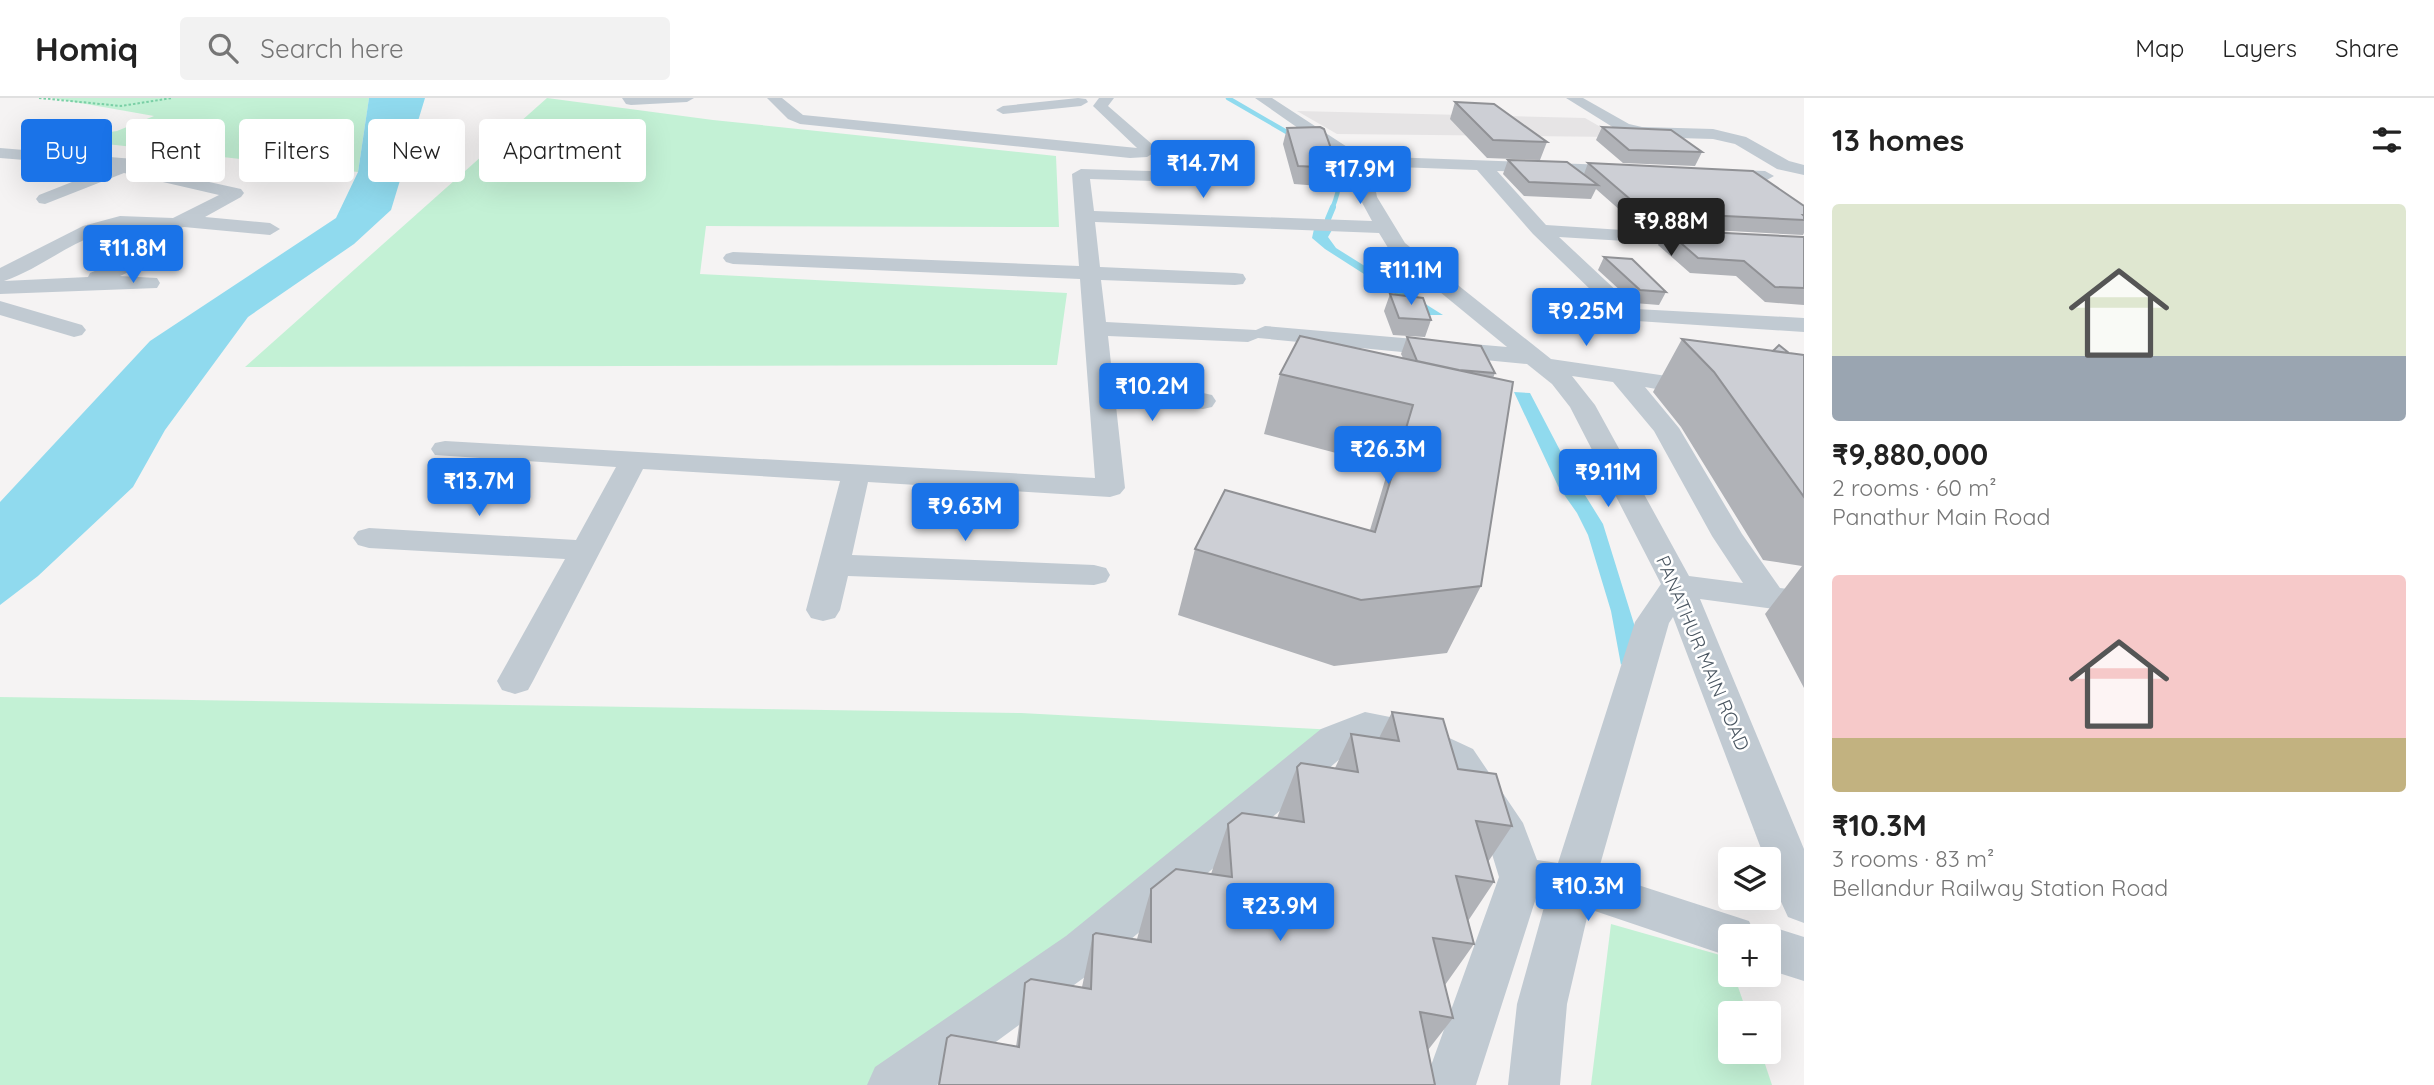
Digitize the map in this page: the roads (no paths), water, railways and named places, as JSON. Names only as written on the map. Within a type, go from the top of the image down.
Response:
[{"type":"street","points":[[629,98],[631,101],[642,102],[687,98]]},
{"type":"street","points":[[774,98],[793,116],[805,119],[1130,153],[1147,152],[1147,148],[1105,112],[1103,100],[1078,100],[1003,110]]},
{"type":"street","points":[[1262,98],[1357,161],[1642,171]]},
{"type":"street","points":[[1573,98],[1624,128],[1722,136],[1740,140],[1783,165],[1804,170]]},
{"type":"street","points":[[0,153],[41,159],[92,159],[126,166]]},
{"type":"street","name":"PANATHUR MAIN ROAD","points":[[1357,161],[1365,170],[1368,197],[1396,247],[1561,379],[1582,405],[1680,589],[1796,861],[1804,902]]},
{"type":"street","points":[[1483,166],[1540,230],[1630,316],[1804,325]]},
{"type":"street","points":[[45,199],[126,167]]},
{"type":"street","points":[[1696,173],[1765,176]]},
{"type":"street","points":[[445,449],[1110,488],[1081,174],[1184,177]]},
{"type":"street","points":[[3,276],[90,230],[120,222],[166,225],[184,221],[236,193],[192,182]]},
{"type":"street","points":[[1085,216],[1384,227]]},
{"type":"street","points":[[184,221],[270,229]]},
{"type":"street","points":[[1540,230],[1729,241]]},
{"type":"street","points":[[86,283],[163,248]]},
{"type":"street","points":[[733,258],[1235,279]]},
{"type":"street","points":[[3,276],[86,283],[149,283]]},
{"type":"street","points":[[0,308],[34,315],[59,327],[74,330]]},
{"type":"street","points":[[1096,328],[1256,334],[1539,361],[1728,393]]},
{"type":"street","points":[[1621,376],[1666,428],[1728,536],[1769,596]]},
{"type":"street","points":[[1102,398],[1203,401]]},
{"type":"street","points":[[515,681],[634,460]]},
{"type":"street","points":[[823,610],[856,473]]},
{"type":"street","points":[[369,538],[585,550]]},
{"type":"street","points":[[834,565],[1094,575]]},
{"type":"street","points":[[1680,589],[1769,596],[1804,602]]},
{"type":"street","points":[[1680,589],[1804,610]]},
{"type":"street","points":[[1534,1085],[1542,1004],[1573,884],[1652,622],[1680,589]]},
{"type":"street","points":[[893,1085],[1083,951],[1335,740],[1365,727],[1401,732],[1460,760],[1508,836],[1521,877],[1450,1085]]},
{"type":"street","points":[[1521,877],[1573,884],[1718,931]]},
{"type":"street","points":[[1781,952],[1804,959]]},
{"type":"water","points":[[369,98],[425,98],[419,119],[368,119],[368,182],[400,182],[391,210],[354,244],[248,317],[165,430],[133,487],[38,576],[0,605],[0,502],[150,341],[336,218],[358,172]]},
{"type":"water","points":[[1314,229],[1332,230],[1328,237],[1336,248],[1443,315],[1428,315],[1325,249],[1312,238]]},
{"type":"water","points":[[1514,392],[1530,393],[1575,479],[1603,524],[1639,640],[1621,665],[1611,611],[1588,535],[1577,513],[1558,486]]},
{"type":"waterway","points":[[1228,98],[1297,138]]},
{"type":"waterway","points":[[1324,156],[1335,168],[1339,180],[1332,209]]},
{"type":"waterway","points":[[1328,219],[1333,207]]}]
